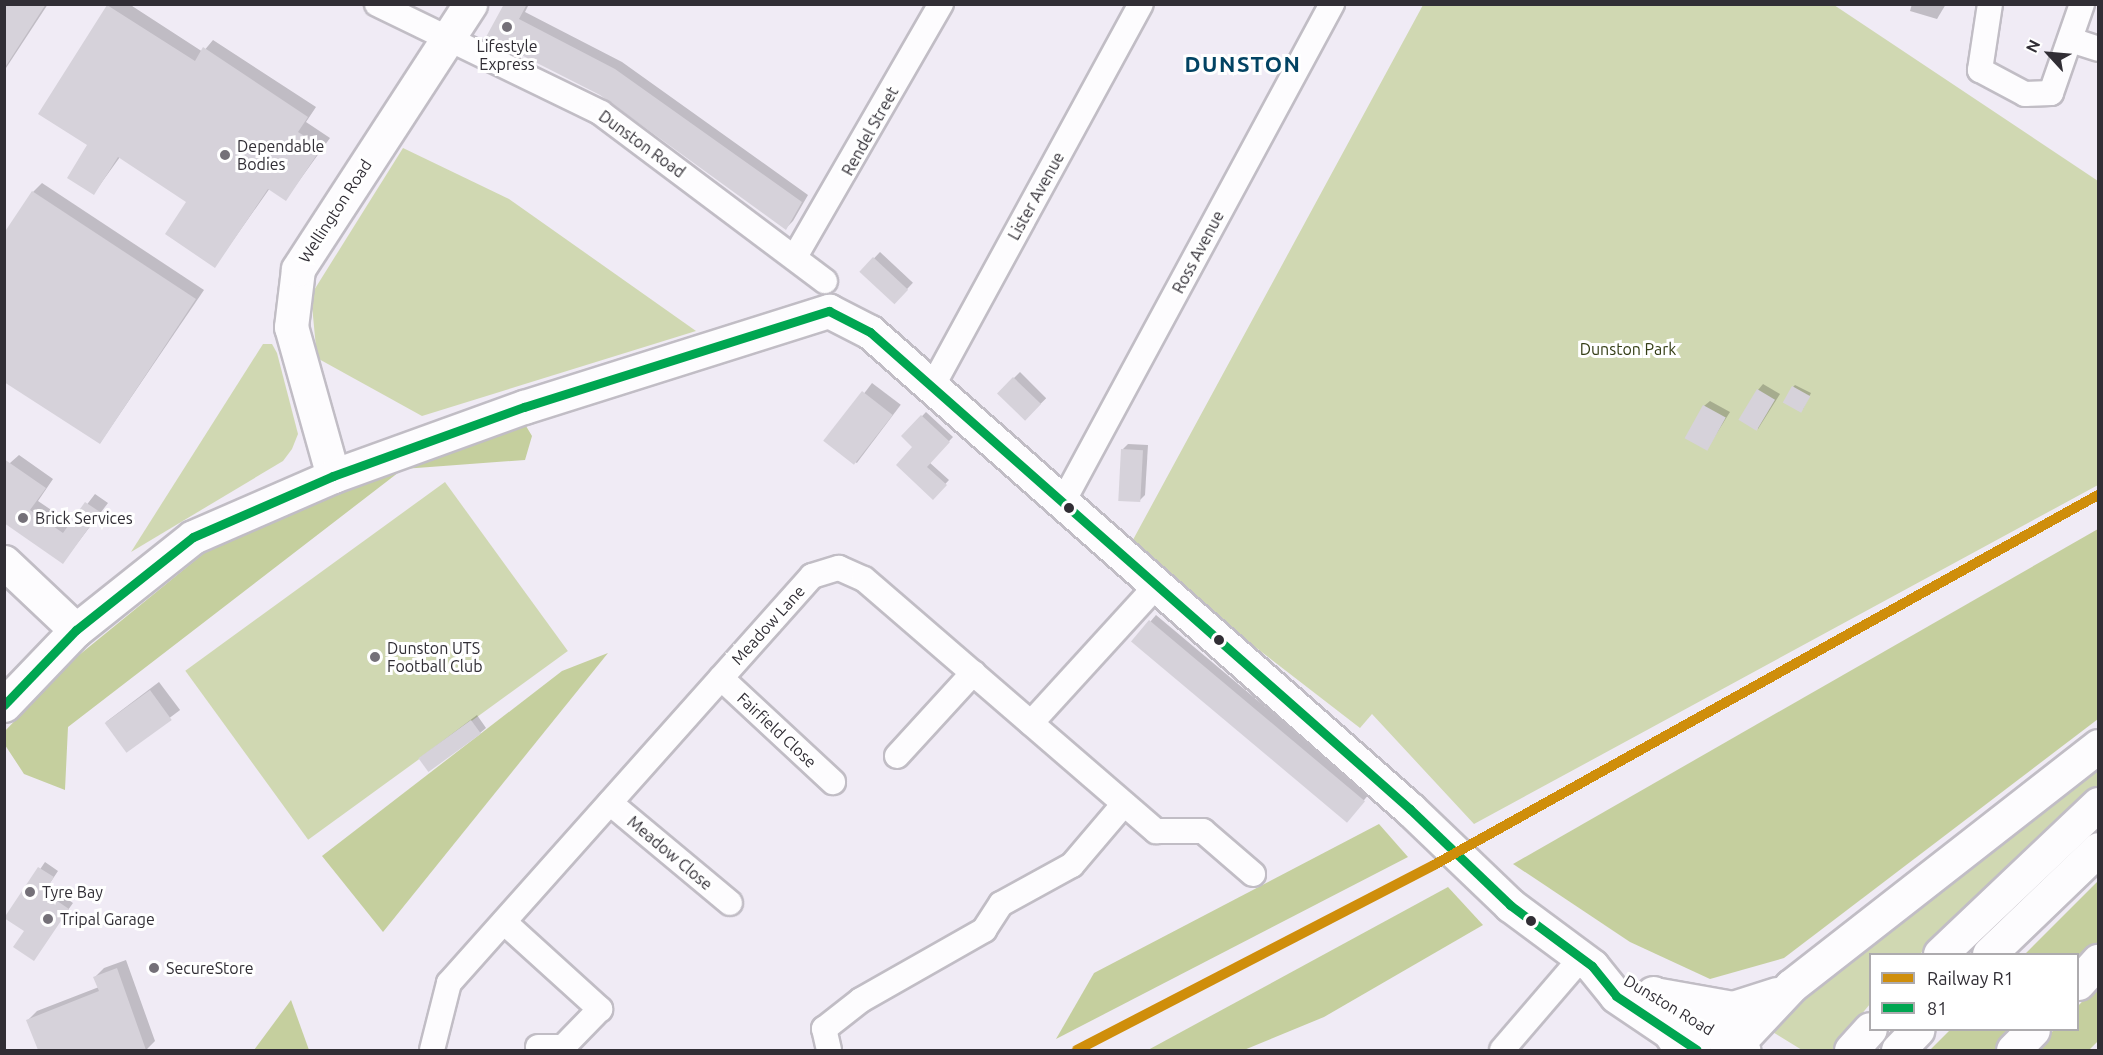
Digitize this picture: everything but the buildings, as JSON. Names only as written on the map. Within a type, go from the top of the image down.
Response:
[{"type":"main road","name":"Wellington Road","points":[[333,476],[291,327],[298,269],[470,4]]},
{"type":"main road","name":"Dunston Road","points":[[4,705],[76,630],[193,537],[333,476],[524,407],[829,311],[870,332],[1032,472],[1436,834],[1510,905],[1586,962],[1616,996],[1675,1042],[1697,1050]]},
{"type":"main road","points":[[4,562],[76,630]]},
{"type":"main road","points":[[1737,1049],[1791,986],[2098,746]]},
{"type":"main road","points":[[1941,953],[2098,804]]},
{"type":"main road","points":[[1990,953],[2098,849]]},
{"type":"main road","points":[[2079,982],[2098,961]]},
{"type":"main road","name":"Dunston Road","points":[[1586,962],[1628,977],[1737,1049]]},
{"type":"main road","points":[[1654,994],[1733,1008],[1791,986]]},
{"type":"main road","points":[[1851,1050],[1869,1030]]},
{"type":"main road","points":[[1898,1050],[1915,1031]]},
{"type":"main road","points":[[2013,1050],[2031,1031]]},
{"type":"street","name":"Dunston Road","points":[[377,4],[446,41],[601,113],[796,255],[825,281]]},
{"type":"street","name":"Rendel Street","points":[[796,255],[941,4]]},
{"type":"street","name":"Lister Avenue","points":[[932,387],[1141,4]]},
{"type":"street","name":"Ross Avenue","points":[[1064,500],[1332,4]]},
{"type":"street","points":[[1990,4],[1980,70],[2025,94],[2051,93],[2082,4]]},
{"type":"street","points":[[2071,40],[2098,50]]},
{"type":"street","name":"Meadow Lane","points":[[432,1050],[449,982],[812,576],[839,568],[864,579],[1156,831],[1203,831],[1253,874]]},
{"type":"street","points":[[1031,723],[1158,584]]},
{"type":"street","points":[[897,756],[973,673]]},
{"type":"street","name":"Fairfield Close","points":[[721,678],[833,782]]},
{"type":"street","name":"Meadow Close","points":[[610,803],[730,903]]},
{"type":"street","points":[[829,1050],[824,1029],[861,1000],[984,930],[1001,904],[1072,865],[1124,804]]},
{"type":"street","points":[[504,922],[600,1009],[563,1047],[538,1047]]},
{"type":"street","points":[[1517,1045],[1586,962]]},
{"type":"green space","name":"Dunston Park","points":[[1423,5],[1834,5],[2098,181],[2098,485],[1474,824],[1372,714],[1360,728],[1128,549]]},
{"type":"green space","points":[[403,148],[509,199],[696,331],[422,416],[317,358],[311,295]]},
{"type":"green space","points":[[263,344],[272,344],[277,353],[298,434],[292,449],[283,461],[131,552]]},
{"type":"green space","points":[[520,416],[532,436],[525,460],[403,469],[68,727],[65,790],[24,774],[5,745],[4,732],[73,660],[209,549]]},
{"type":"green space","name":"Dunston UTS Football Club","points":[[445,482],[568,651],[308,840],[185,671]]},
{"type":"green space","points":[[2098,529],[2098,719],[1784,958],[1710,979],[1630,942],[1513,864]]},
{"type":"green space","points":[[608,653],[383,932],[322,856],[562,671]]},
{"type":"green space","points":[[2098,760],[2098,787],[2010,864],[1921,953],[1869,953],[1869,1005],[1832,1050],[1802,1050],[1768,1029],[1830,969]]},
{"type":"green space","points":[[1379,824],[1408,857],[1056,1039],[1094,973]]},
{"type":"green space","points":[[2098,881],[2098,943],[2079,964],[2079,953],[2026,953]]},
{"type":"green space","points":[[1448,887],[1483,925],[1324,1017],[1244,1050],[1148,1050]]},
{"type":"green space","points":[[2098,985],[2098,1041],[2089,1050],[2032,1050],[2053,1031],[2079,1031],[2079,1005]]},
{"type":"green space","points":[[291,1000],[309,1050],[254,1050]]},
{"type":"green space","points":[[1949,1031],[2016,1031],[1997,1050],[1930,1050]]},
{"type":"rail line","name":"R1","points":[[1077,1050],[1434,865],[2098,495]]},
{"type":"transit line","name":"81","points":[[4,705],[76,630],[193,537],[333,476],[524,407],[829,311],[870,332],[1410,809],[1510,905],[1592,966],[1616,996],[1697,1050]]},
{"type":"place","name":"Lifestyle Express","points":[[507,27]]},
{"type":"place","name":"Dependable Bodies","points":[[225,155]]},
{"type":"place","name":"Brick Services","points":[[23,518]]},
{"type":"place","name":"Dunston UTS Football Club","points":[[375,657]]},
{"type":"place","name":"Tyre Bay","points":[[30,892]]},
{"type":"place","name":"Tripal Garage","points":[[48,919]]},
{"type":"place","name":"SecureStore","points":[[154,968]]},
{"type":"district","name":"DUNSTON","points":[[1243,64]]}]
